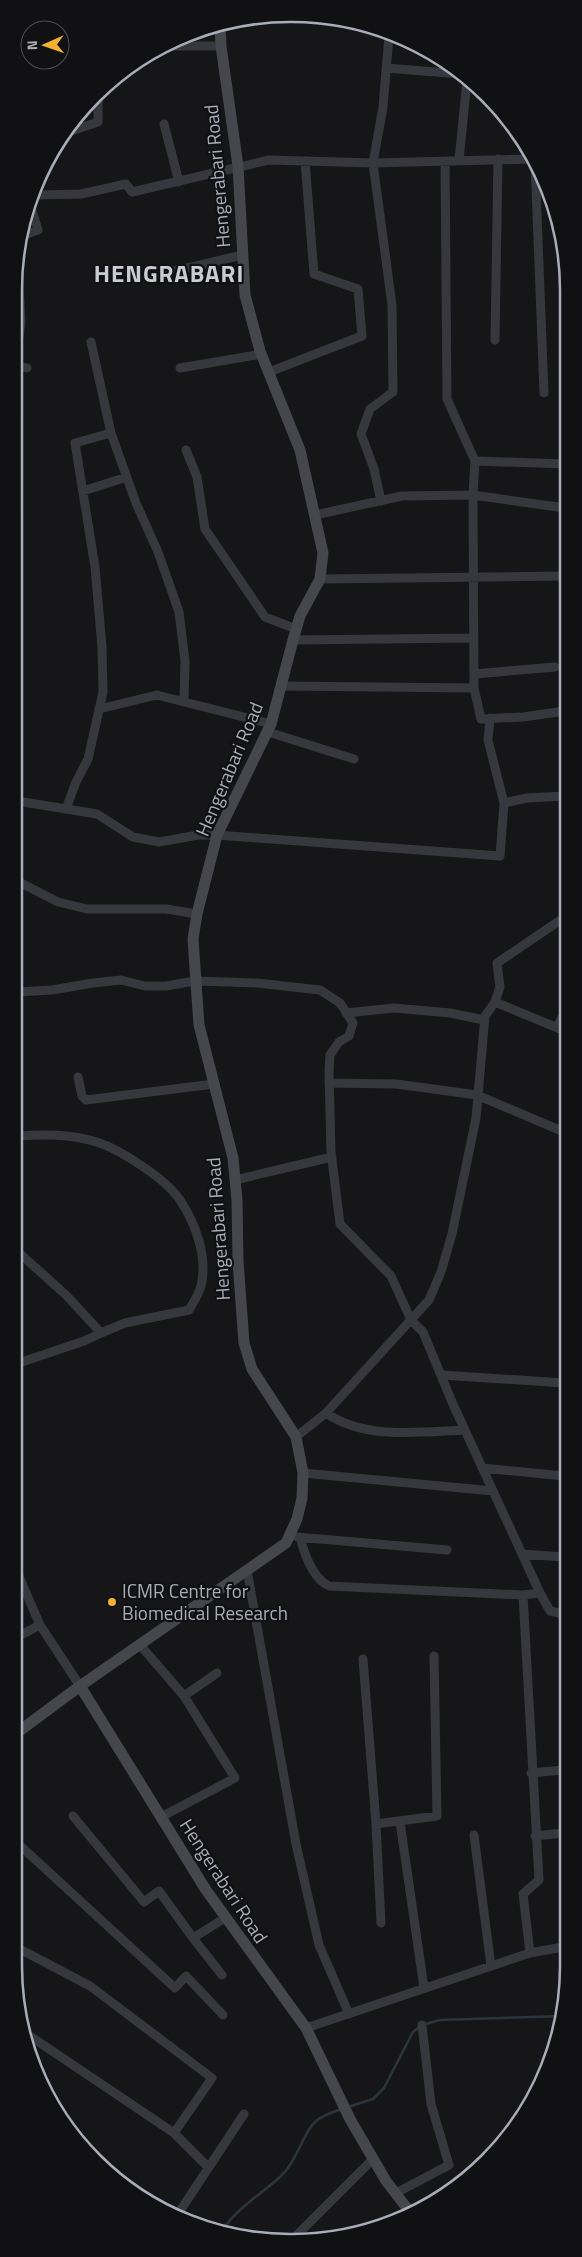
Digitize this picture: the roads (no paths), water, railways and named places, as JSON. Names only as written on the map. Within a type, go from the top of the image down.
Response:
[{"type":"main road","name":"Hengerabari Road","points":[[22,1729],[80,1686],[294,1537],[300,1505],[303,1473],[296,1437],[252,1369],[244,1343],[238,1262],[235,1180],[232,1158],[199,1024],[195,981],[193,939],[197,914],[218,835],[269,728],[300,616],[320,579],[323,553],[300,450],[262,354],[245,294],[238,166],[220,32]]},
{"type":"main road","name":"Hengerabari Road","points":[[80,1686],[225,1918],[306,2028],[337,2096],[373,2159],[407,2208]]},
{"type":"street","points":[[381,500],[374,469],[361,434],[370,409],[394,392],[392,305],[373,163],[383,107],[389,41]]},
{"type":"street","points":[[181,46],[221,46]]},
{"type":"street","points":[[386,68],[447,73]]},
{"type":"street","points":[[460,160],[466,88]]},
{"type":"street","points":[[77,129],[98,122],[98,104]]},
{"type":"street","points":[[164,124],[179,182]]},
{"type":"street","points":[[41,195],[81,194],[126,184],[132,192],[269,160],[373,163],[525,159]]},
{"type":"street","points":[[495,340],[498,160]]},
{"type":"street","points":[[269,372],[362,336],[358,290],[314,274],[305,161]]},
{"type":"street","points":[[445,161],[446,399],[475,461],[472,495],[474,688],[481,719],[523,717],[560,712]]},
{"type":"street","points":[[536,181],[544,393]]},
{"type":"street","points":[[29,233],[38,230],[34,216]]},
{"type":"street","points":[[132,274],[158,275],[242,255]]},
{"type":"street","points":[[91,342],[111,433],[158,552],[179,612],[185,661],[184,700]]},
{"type":"street","points":[[180,368],[262,354]]},
{"type":"street","points":[[66,809],[76,782],[88,759],[103,692],[102,647],[95,567],[75,443],[111,433]]},
{"type":"street","points":[[186,450],[197,477],[205,529],[265,617],[294,634],[473,638]]},
{"type":"street","points":[[475,461],[560,464]]},
{"type":"street","points":[[83,491],[127,477]]},
{"type":"street","points":[[315,515],[402,496],[472,495],[560,507]]},
{"type":"street","points":[[320,579],[560,576]]},
{"type":"street","points":[[474,674],[555,667]]},
{"type":"street","points":[[282,686],[474,688]]},
{"type":"street","points":[[99,710],[157,695],[184,700],[354,759]]},
{"type":"street","points":[[22,802],[97,814],[133,837],[159,842],[198,835],[218,835],[500,856],[504,803],[488,740],[490,718]]},
{"type":"street","points":[[504,803],[527,798],[560,796]]},
{"type":"street","points":[[22,884],[58,902],[87,909],[166,909],[197,914]]},
{"type":"street","points":[[296,1437],[326,1414],[429,1300],[441,1272],[454,1224],[476,1118],[484,1020],[495,1002],[500,987],[497,963],[560,921]]},
{"type":"street","points":[[22,992],[52,990],[121,980],[145,986],[166,986],[195,981],[257,983],[320,990],[340,1003],[353,1023],[350,1036],[339,1042],[330,1055],[329,1083],[332,1157],[340,1224],[392,1276],[411,1320],[423,1332],[482,1468],[540,1593],[550,1611],[560,1613]]},
{"type":"street","points":[[495,1002],[560,1029]]},
{"type":"street","points":[[346,1013],[394,1008],[450,1013],[484,1020]]},
{"type":"street","points":[[78,1077],[82,1096],[86,1100],[214,1084]]},
{"type":"street","points":[[329,1083],[396,1084],[477,1094],[560,1130]]},
{"type":"street","points":[[22,1136],[55,1134],[97,1142],[145,1166],[180,1199],[196,1231],[203,1256],[201,1287],[189,1310],[125,1323],[84,1341],[22,1362]]},
{"type":"street","points":[[235,1180],[332,1157]]},
{"type":"street","points":[[22,1256],[66,1296],[101,1332]]},
{"type":"street","points":[[442,1375],[560,1383]]},
{"type":"street","points":[[326,1414],[339,1422],[370,1430],[404,1432],[465,1430]]},
{"type":"street","points":[[482,1468],[560,1476]]},
{"type":"street","points":[[303,1473],[493,1491]]},
{"type":"street","points":[[294,1537],[447,1550]]},
{"type":"street","points":[[294,1537],[317,1576],[322,1583],[329,1586],[523,1595],[540,1593]]},
{"type":"street","points":[[522,1554],[560,1558]]},
{"type":"street","points":[[247,1570],[296,1844],[319,1945],[349,2014]]},
{"type":"street","points":[[22,1583],[40,1625],[80,1686]]},
{"type":"street","points":[[523,1595],[538,1880],[523,1894],[530,1953]]},
{"type":"street","points":[[22,1634],[40,1625]]},
{"type":"street","points":[[140,1645],[184,1696],[235,1778],[161,1817]]},
{"type":"street","points":[[376,1824],[437,1816],[434,1656]]},
{"type":"street","points":[[363,1659],[376,1824],[381,1923]]},
{"type":"street","points":[[184,1696],[217,1672]]},
{"type":"street","points":[[531,1773],[560,1770]]},
{"type":"street","points":[[73,1816],[144,1902],[159,1892],[222,1975]]},
{"type":"street","points":[[400,1822],[424,1988]]},
{"type":"street","points":[[535,1836],[560,1833]]},
{"type":"street","points":[[474,1835],[491,1966]]},
{"type":"street","points":[[22,1847],[175,1988],[186,1976],[223,2016]]},
{"type":"street","points":[[193,1938],[225,1918]]},
{"type":"street","points":[[306,2028],[530,1953],[560,1948]]},
{"type":"street","points":[[22,1950],[90,1986],[212,2078],[174,2133]]},
{"type":"street","points":[[396,2193],[449,2165],[431,2104],[422,2025]]},
{"type":"street","points":[[33,2038],[174,2133],[207,2166]]},
{"type":"street","points":[[180,2210],[207,2166],[244,2114]]},
{"type":"street","points":[[298,2234],[373,2159]]},
{"type":"waterway","points":[[348,2107],[373,2099],[384,2088],[413,2032],[422,2025],[440,2020],[554,2016]]},
{"type":"waterway","points":[[225,2226],[251,2200],[282,2175],[315,2122],[324,2116],[342,2109]]},
{"type":"place","name":"ICMR Centre for Biomedical Research","points":[[112,1602]]},
{"type":"district","name":"HENGRABARI","points":[[169,274]]}]
